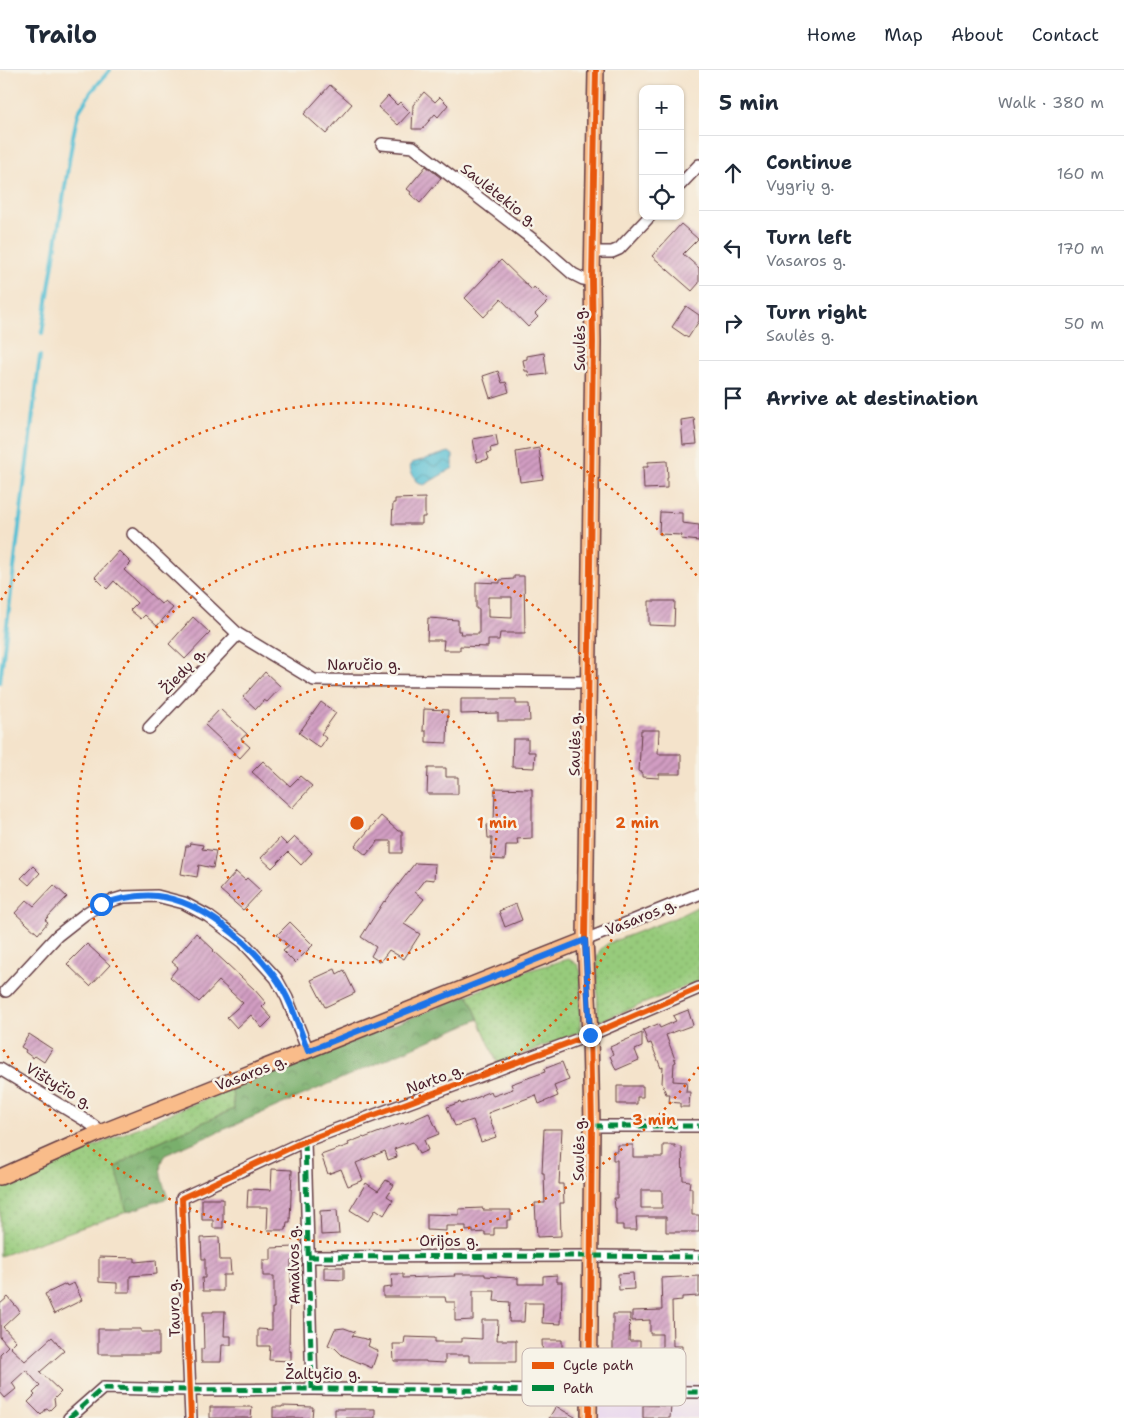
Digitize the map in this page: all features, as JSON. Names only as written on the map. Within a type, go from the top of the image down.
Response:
[{"type":"main road","name":"Saulės g.","points":[[589,1348],[592,1126],[585,940],[596,70]]},
{"type":"main road","name":"Vasaros g.","points":[[0,1177],[97,1134],[585,940]]},
{"type":"street","name":"Saulėtekio g.","points":[[382,144],[414,147],[540,245],[573,274],[582,279],[592,280]]},
{"type":"street","points":[[684,181],[699,165]]},
{"type":"street","points":[[593,252],[612,252],[619,249],[646,220]]},
{"type":"street","name":"Naručio g.","points":[[133,534],[238,634],[314,680],[588,682]]},
{"type":"street","name":"Žiedų g.","points":[[149,728],[238,634]]},
{"type":"street","name":"Vasaros g.","points":[[585,940],[699,894]]},
{"type":"street","points":[[6,991],[57,936],[85,914],[101,904],[124,897],[157,896],[184,903],[208,916],[243,942],[276,978],[287,998],[308,1051]]},
{"type":"street","name":"Narto g.","points":[[182,1198],[305,1141],[590,1035],[699,988]]},
{"type":"street","name":"Vištyčio g.","points":[[0,1069],[88,1122],[94,1127],[97,1134]]},
{"type":"street","points":[[592,1126],[699,1126]]},
{"type":"street","name":"Amalvos g.","points":[[305,1141],[312,1389]]},
{"type":"street","name":"Tauro g.","points":[[182,1198],[192,1418]]},
{"type":"street","name":"Orijos g.","points":[[308,1257],[699,1257]]},
{"type":"street","name":"Žaltyčio g.","points":[[69,1418],[103,1388],[190,1390],[522,1390]]},
{"type":"street","name":"Žaltyčio g.","points":[[686,1392],[699,1392]]},
{"type":"shaded area","points":[[686,1381],[699,1382],[699,1418],[599,1418],[599,1406],[686,1406]]},
{"type":"green space","points":[[699,906],[699,981],[598,1022],[597,957],[601,949],[609,943],[677,917]]},
{"type":"green space","points":[[569,959],[578,965],[581,972],[580,1032],[498,1064],[468,995],[526,971]]},
{"type":"green space","points":[[468,995],[479,1019],[165,1155],[160,1170],[168,1198],[127,1212],[116,1167],[149,1146],[234,1109],[232,1089]]},
{"type":"green space","points":[[232,1089],[234,1109],[149,1146],[117,1166],[127,1212],[0,1256],[0,1187],[183,1108]]},
{"type":"water","points":[[449,452],[453,455],[453,468],[424,485],[417,483],[411,471],[410,466],[412,463]]},
{"type":"building","points":[[330,85],[352,104],[326,134],[304,114]]},
{"type":"building","points":[[424,92],[435,102],[440,97],[448,105],[438,117],[435,114],[422,129],[412,129],[413,105]]},
{"type":"building","points":[[388,96],[397,105],[400,102],[410,112],[398,125],[378,107]]},
{"type":"building","points":[[426,166],[441,178],[420,203],[407,189]]},
{"type":"building","points":[[681,224],[698,239],[683,254],[699,268],[699,283],[692,291],[652,256]]},
{"type":"building","points":[[501,260],[532,290],[534,287],[548,301],[535,314],[538,317],[528,327],[501,299],[484,317],[465,298]]},
{"type":"building","points":[[686,306],[699,315],[699,321],[688,338],[672,327]]},
{"type":"building","points":[[544,353],[547,374],[529,376],[528,371],[525,371],[523,360],[527,359],[527,356]]},
{"type":"building","points":[[498,371],[502,383],[506,382],[509,392],[490,398],[483,376]]},
{"type":"building","points":[[694,418],[697,444],[683,445],[681,420]]},
{"type":"building","points":[[496,435],[498,446],[490,448],[491,452],[487,453],[489,459],[477,462],[473,439]]},
{"type":"building","points":[[539,448],[543,479],[520,482],[516,452]]},
{"type":"building","points":[[667,461],[667,488],[644,489],[643,467],[648,467],[648,462]]},
{"type":"building","points":[[425,498],[425,517],[422,517],[422,524],[392,524],[393,503],[395,503],[395,499]]},
{"type":"building","points":[[660,512],[682,513],[682,523],[699,525],[699,541],[681,539],[682,535],[659,534]]},
{"type":"building","points":[[119,551],[131,563],[124,570],[161,604],[165,601],[173,608],[157,626],[145,615],[141,619],[130,610],[137,603],[114,581],[107,589],[95,577]]},
{"type":"building","points":[[514,576],[524,576],[525,633],[500,633],[499,640],[488,640],[488,647],[460,646],[460,650],[443,650],[444,640],[427,640],[428,618],[458,620],[458,631],[461,631],[460,634],[479,634],[479,609],[476,609],[476,582],[500,583],[500,580],[514,579]],"holes":[[[488,597],[512,597],[512,618],[488,617]]]},
{"type":"building","points":[[649,601],[675,601],[674,626],[649,625]]},
{"type":"building","points":[[193,617],[210,633],[185,659],[169,644]]},
{"type":"building","points":[[265,672],[281,687],[267,702],[264,700],[256,709],[243,697]]},
{"type":"building","points":[[461,699],[516,699],[516,704],[529,704],[530,721],[498,721],[498,713],[461,714]]},
{"type":"building","points":[[321,702],[336,713],[321,734],[326,738],[320,748],[299,733]]},
{"type":"building","points":[[220,709],[247,734],[241,739],[250,747],[240,758],[205,725]]},
{"type":"building","points":[[424,709],[448,710],[447,743],[426,742],[426,731],[423,731]]},
{"type":"building","points":[[641,730],[659,730],[658,754],[681,754],[681,774],[659,774],[659,778],[642,777],[642,772],[639,772]]},
{"type":"building","points":[[513,739],[528,739],[528,752],[535,752],[534,768],[512,767]]},
{"type":"building","points":[[263,761],[290,786],[300,776],[312,786],[292,808],[252,772]]},
{"type":"building","points":[[428,768],[446,768],[446,777],[458,777],[458,794],[427,794]]},
{"type":"building","points":[[495,788],[532,789],[532,838],[517,839],[518,845],[506,845],[505,860],[491,859],[492,838],[488,838],[487,825],[491,825],[491,822],[494,822]]},
{"type":"building","points":[[381,816],[398,831],[402,831],[402,853],[391,853],[391,841],[378,841],[366,855],[355,846]]},
{"type":"building","points":[[295,837],[312,853],[301,865],[288,852],[272,868],[261,858],[280,838],[287,845]]},
{"type":"building","points":[[190,843],[203,845],[202,849],[216,851],[213,868],[199,865],[197,877],[181,874],[186,846],[189,846]]},
{"type":"building","points":[[415,863],[435,864],[434,880],[425,879],[415,892],[424,899],[404,924],[420,934],[404,959],[389,950],[380,962],[371,956],[376,947],[361,937],[384,901]]},
{"type":"building","points":[[33,866],[40,873],[29,885],[21,878]]},
{"type":"building","points":[[236,872],[245,880],[247,878],[261,891],[243,910],[220,890]]},
{"type":"building","points":[[54,885],[67,897],[45,920],[48,922],[38,934],[15,913],[27,900],[34,906]]},
{"type":"building","points":[[516,904],[522,920],[505,927],[499,911]]},
{"type":"building","points":[[290,922],[313,945],[295,963],[283,951],[289,946],[277,935]]},
{"type":"building","points":[[196,933],[266,1003],[262,1007],[272,1018],[262,1028],[251,1015],[237,1028],[227,1017],[243,1003],[219,981],[199,1002],[170,977],[178,967],[172,962]]},
{"type":"building","points":[[87,944],[110,965],[90,986],[67,964]]},
{"type":"building","points":[[335,969],[337,974],[344,970],[355,993],[325,1007],[311,980]]},
{"type":"building","points":[[688,1010],[693,1025],[666,1035],[676,1062],[674,1063],[673,1081],[687,1082],[686,1092],[690,1092],[689,1107],[680,1107],[680,1103],[669,1102],[670,1094],[666,1094],[662,1083],[663,1067],[661,1068],[651,1043],[648,1044],[643,1030],[658,1024],[660,1028],[676,1021],[673,1016]]},
{"type":"building","points":[[642,1033],[642,1047],[635,1050],[639,1060],[616,1070],[610,1056],[613,1054],[610,1047]]},
{"type":"building","points":[[29,1034],[52,1049],[44,1062],[35,1056],[33,1058],[21,1047]]},
{"type":"building","points":[[562,1062],[569,1080],[554,1086],[558,1096],[539,1104],[536,1095],[488,1113],[496,1137],[481,1142],[473,1120],[455,1126],[447,1107],[460,1102],[461,1104],[491,1091],[493,1096],[513,1089],[511,1084],[545,1072],[544,1069]]},
{"type":"building","points":[[617,1086],[643,1086],[643,1097],[637,1097],[637,1104],[617,1104]]},
{"type":"building","points":[[429,1113],[439,1134],[424,1140],[428,1150],[419,1154],[413,1142],[394,1149],[397,1157],[388,1160],[385,1151],[356,1163],[363,1180],[348,1186],[341,1169],[328,1174],[321,1155],[349,1145],[348,1143],[363,1137],[404,1124]]},
{"type":"building","points":[[544,1129],[562,1129],[559,1184],[563,1184],[564,1203],[560,1203],[561,1236],[537,1237],[535,1203],[545,1203],[544,1173],[542,1173]]},
{"type":"building","points":[[617,1145],[633,1145],[633,1157],[663,1157],[663,1145],[675,1145],[675,1148],[682,1147],[683,1180],[690,1181],[689,1188],[692,1188],[692,1215],[699,1215],[699,1232],[666,1232],[666,1217],[636,1217],[637,1230],[623,1230],[623,1225],[616,1225],[614,1198],[617,1198],[617,1160],[613,1160],[613,1151],[617,1151]],"holes":[[[641,1190],[662,1190],[662,1208],[641,1208]]]},
{"type":"building","points":[[272,1169],[292,1170],[290,1222],[287,1222],[286,1230],[267,1230],[268,1207],[247,1207],[248,1189],[271,1190]]},
{"type":"building","points":[[386,1180],[394,1185],[387,1196],[393,1200],[384,1215],[376,1209],[368,1221],[350,1210],[366,1183],[378,1191]]},
{"type":"building","points":[[202,1199],[223,1199],[223,1228],[213,1228],[213,1220],[202,1220]]},
{"type":"building","points":[[483,1208],[483,1210],[511,1210],[511,1220],[507,1220],[507,1228],[494,1228],[494,1235],[485,1235],[485,1232],[473,1233],[473,1230],[466,1231],[466,1226],[446,1226],[446,1231],[427,1230],[427,1214],[459,1215],[459,1209]]},
{"type":"building","points":[[337,1210],[339,1234],[321,1235],[320,1211]]},
{"type":"building","points":[[219,1237],[220,1260],[230,1260],[231,1275],[223,1275],[223,1291],[203,1291],[202,1278],[205,1278],[205,1259],[202,1259],[201,1238]]},
{"type":"building","points":[[295,1247],[295,1261],[291,1261],[289,1351],[291,1351],[291,1361],[269,1360],[270,1346],[258,1346],[258,1329],[272,1330],[272,1308],[274,1308],[274,1276],[263,1276],[263,1260],[271,1260],[271,1248]]},
{"type":"building","points":[[99,1257],[135,1258],[135,1262],[156,1260],[157,1274],[130,1276],[130,1292],[117,1292],[117,1283],[99,1282]]},
{"type":"building","points":[[324,1267],[344,1267],[344,1280],[324,1279]]},
{"type":"building","points":[[633,1273],[634,1289],[619,1290],[618,1274]]},
{"type":"building","points":[[391,1274],[403,1274],[403,1278],[455,1276],[454,1274],[485,1274],[485,1276],[518,1278],[518,1284],[543,1284],[543,1276],[557,1275],[557,1282],[562,1282],[561,1324],[542,1323],[543,1303],[525,1303],[524,1322],[509,1322],[510,1302],[494,1301],[495,1291],[473,1291],[473,1320],[455,1321],[455,1302],[446,1302],[445,1297],[383,1297],[383,1288],[392,1287]]},
{"type":"building","points":[[699,1276],[699,1296],[682,1297],[682,1300],[672,1301],[673,1346],[682,1346],[682,1348],[662,1348],[662,1334],[650,1334],[650,1320],[632,1321],[632,1311],[662,1310],[661,1278]]},
{"type":"building","points":[[74,1283],[82,1300],[54,1314],[45,1294],[66,1284],[67,1286]]},
{"type":"building","points":[[8,1297],[20,1311],[3,1327],[16,1341],[10,1347],[25,1361],[52,1337],[64,1351],[40,1372],[61,1392],[54,1399],[55,1405],[50,1410],[46,1409],[41,1415],[28,1402],[40,1386],[26,1370],[12,1383],[16,1389],[5,1398],[0,1392],[0,1354],[8,1346],[0,1337],[0,1304]]},
{"type":"building","points":[[225,1311],[224,1336],[231,1336],[231,1345],[222,1345],[221,1362],[201,1362],[201,1349],[204,1349],[203,1312]]},
{"type":"building","points":[[613,1314],[630,1314],[629,1341],[640,1341],[640,1348],[613,1348]]},
{"type":"building","points":[[482,1320],[498,1320],[497,1340],[516,1340],[516,1362],[469,1362],[469,1355],[445,1355],[445,1363],[394,1361],[393,1344],[404,1344],[405,1337],[435,1338],[435,1342],[462,1342],[462,1338],[482,1339]]},
{"type":"building","points":[[344,1328],[355,1332],[352,1336],[370,1340],[368,1346],[378,1351],[372,1368],[342,1355],[335,1348],[328,1345],[335,1329]]},
{"type":"building","points":[[98,1329],[141,1329],[141,1332],[159,1332],[159,1354],[98,1354]]},
{"type":"building","points":[[542,1340],[562,1340],[562,1348],[542,1348]]},
{"type":"building","points":[[556,1406],[564,1411],[577,1418],[549,1418]]},
{"type":"building","points":[[643,1406],[671,1406],[670,1418],[643,1418]]},
{"type":"building","points":[[210,1407],[252,1407],[251,1418],[210,1418]]},
{"type":"building","points":[[273,1407],[313,1407],[312,1418],[273,1418]]},
{"type":"building","points":[[335,1409],[375,1409],[375,1418],[335,1418]]},
{"type":"waterway","points":[[42,333],[78,113],[91,92],[110,70]]},
{"type":"waterway","points":[[0,682],[40,356]]},
{"type":"marked path","points":[[592,1126],[699,1126]]},
{"type":"marked path","points":[[305,1141],[312,1389]]},
{"type":"marked path","points":[[308,1257],[699,1257]]},
{"type":"marked path","points":[[69,1418],[103,1388],[522,1391]]},
{"type":"marked path","points":[[686,1392],[699,1392]]},
{"type":"cycle path","points":[[590,1348],[592,1126],[585,940],[596,70]]},
{"type":"cycle path","points":[[191,1418],[182,1198],[305,1141],[590,1035],[699,988]]},
{"type":"cycle path","points":[[589,1406],[589,1418]]},
{"type":"route","points":[[101,904],[124,897],[157,896],[171,899],[184,903],[208,916],[233,933],[260,959],[276,978],[287,998],[308,1051],[585,940],[590,1035]]}]
